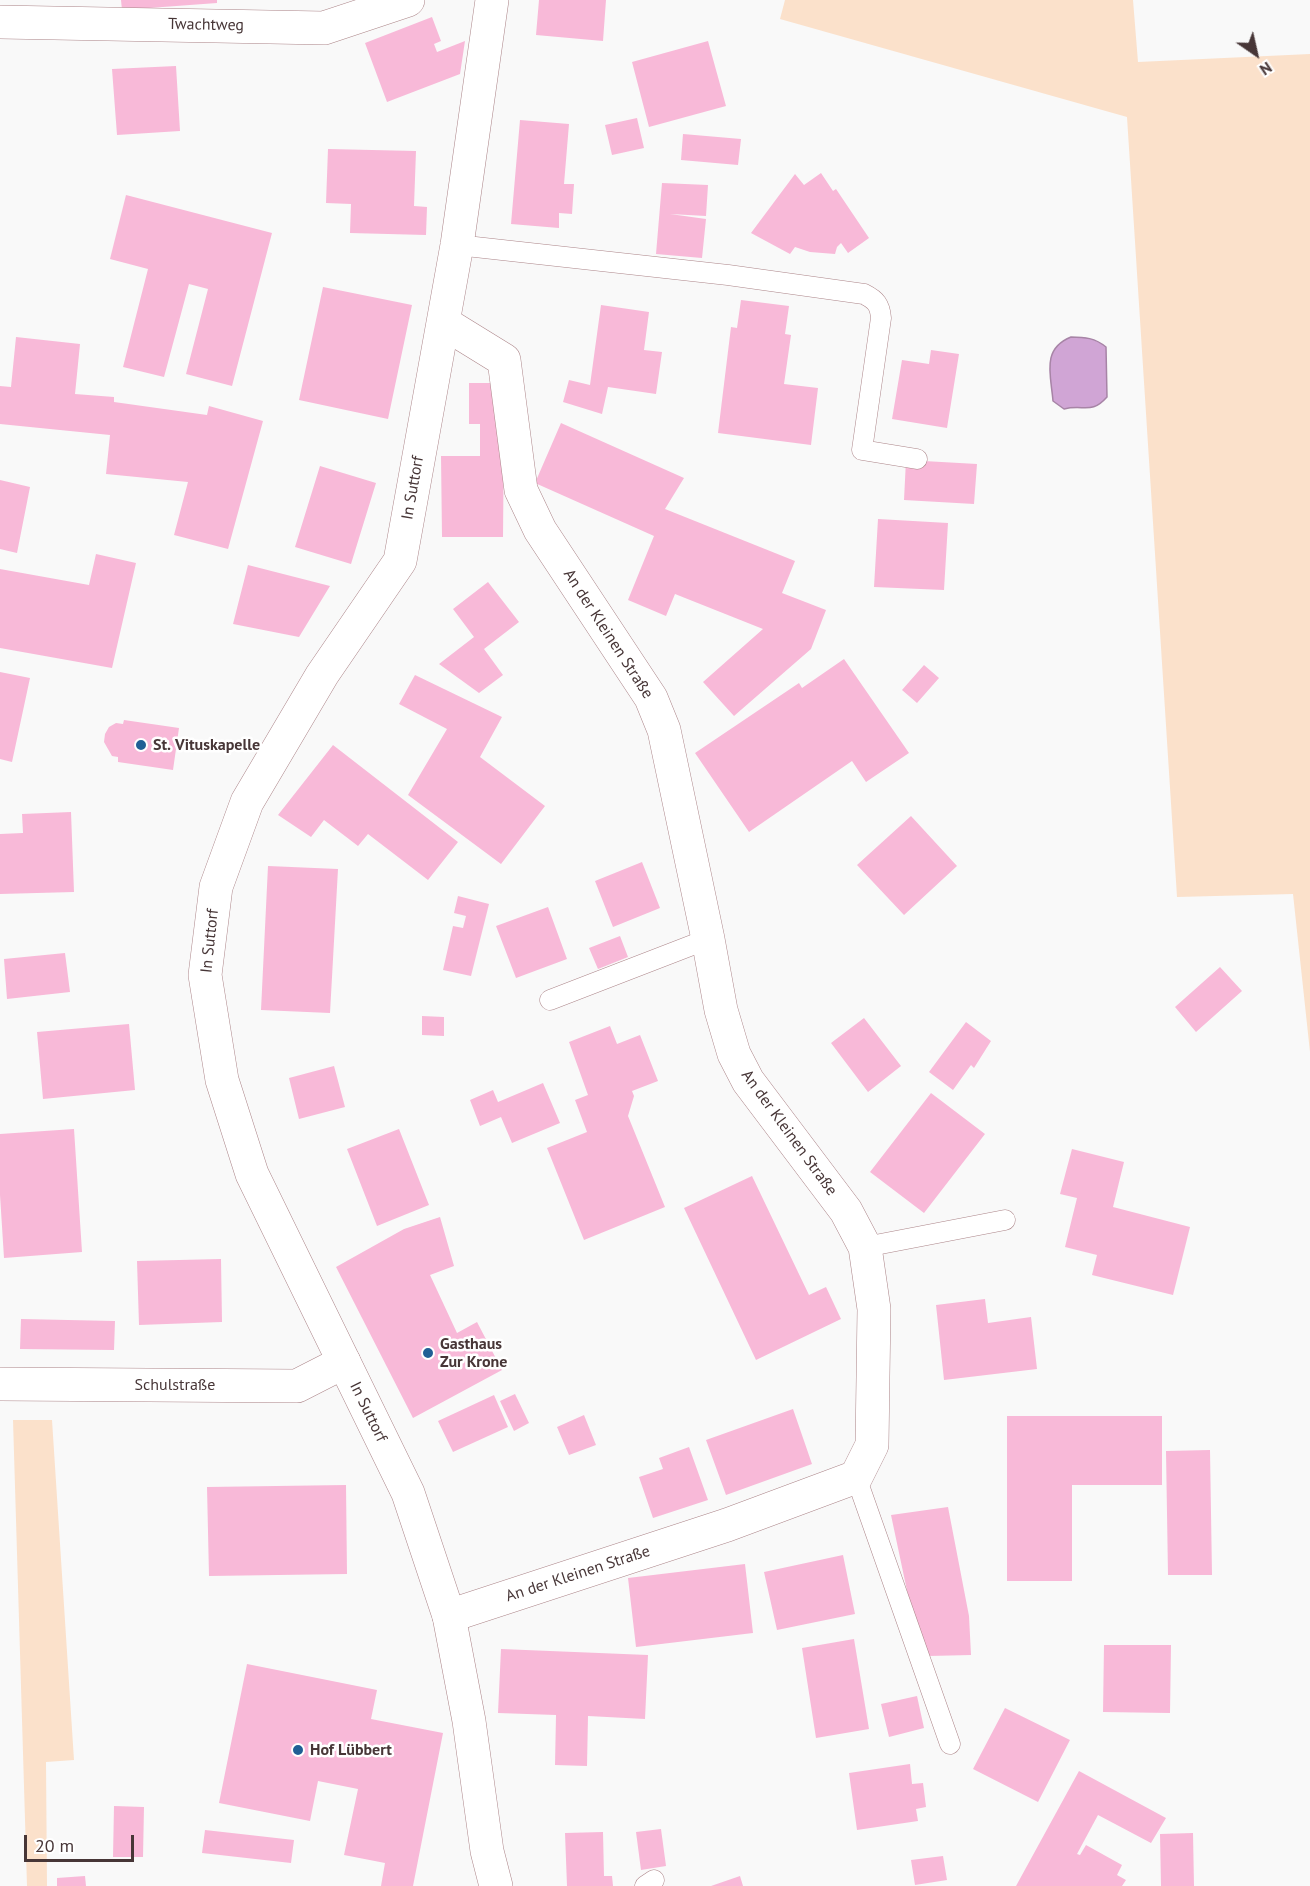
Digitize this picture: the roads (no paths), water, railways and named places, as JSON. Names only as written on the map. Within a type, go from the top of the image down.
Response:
[{"type":"street","name":"Twachtweg","points":[[0,22],[324,28],[408,0]]},
{"type":"street","name":"In Suttorf","points":[[492,0],[457,245],[400,561],[322,675],[247,802],[216,887],[205,975],[222,1080],[252,1174],[408,1493],[449,1616],[469,1721],[488,1851],[496,1886]]},
{"type":"street","name":"An der Kleinen Straße","points":[[444,323],[504,360],[521,490],[540,530],[651,698],[664,730],[721,1010],[734,1054],[748,1081],[846,1211],[865,1247],[874,1309],[872,1445],[856,1477],[727,1525],[449,1616]]},
{"type":"street","name":"Schulstraße","points":[[0,1384],[297,1386],[344,1362]]},
{"type":"lane","points":[[457,245],[728,275],[864,294],[874,299],[880,307],[881,318],[862,450],[917,459]]},
{"type":"lane","points":[[550,1000],[708,939]]},
{"type":"lane","points":[[865,1247],[1005,1220]]},
{"type":"lane","points":[[856,1477],[950,1744]]},
{"type":"place","name":"St. Vituskapelle","points":[[141,745]]},
{"type":"place","name":"Gasthaus Zur Krone","points":[[428,1353]]},
{"type":"place","name":"Hof Lübbert","points":[[298,1750]]}]
